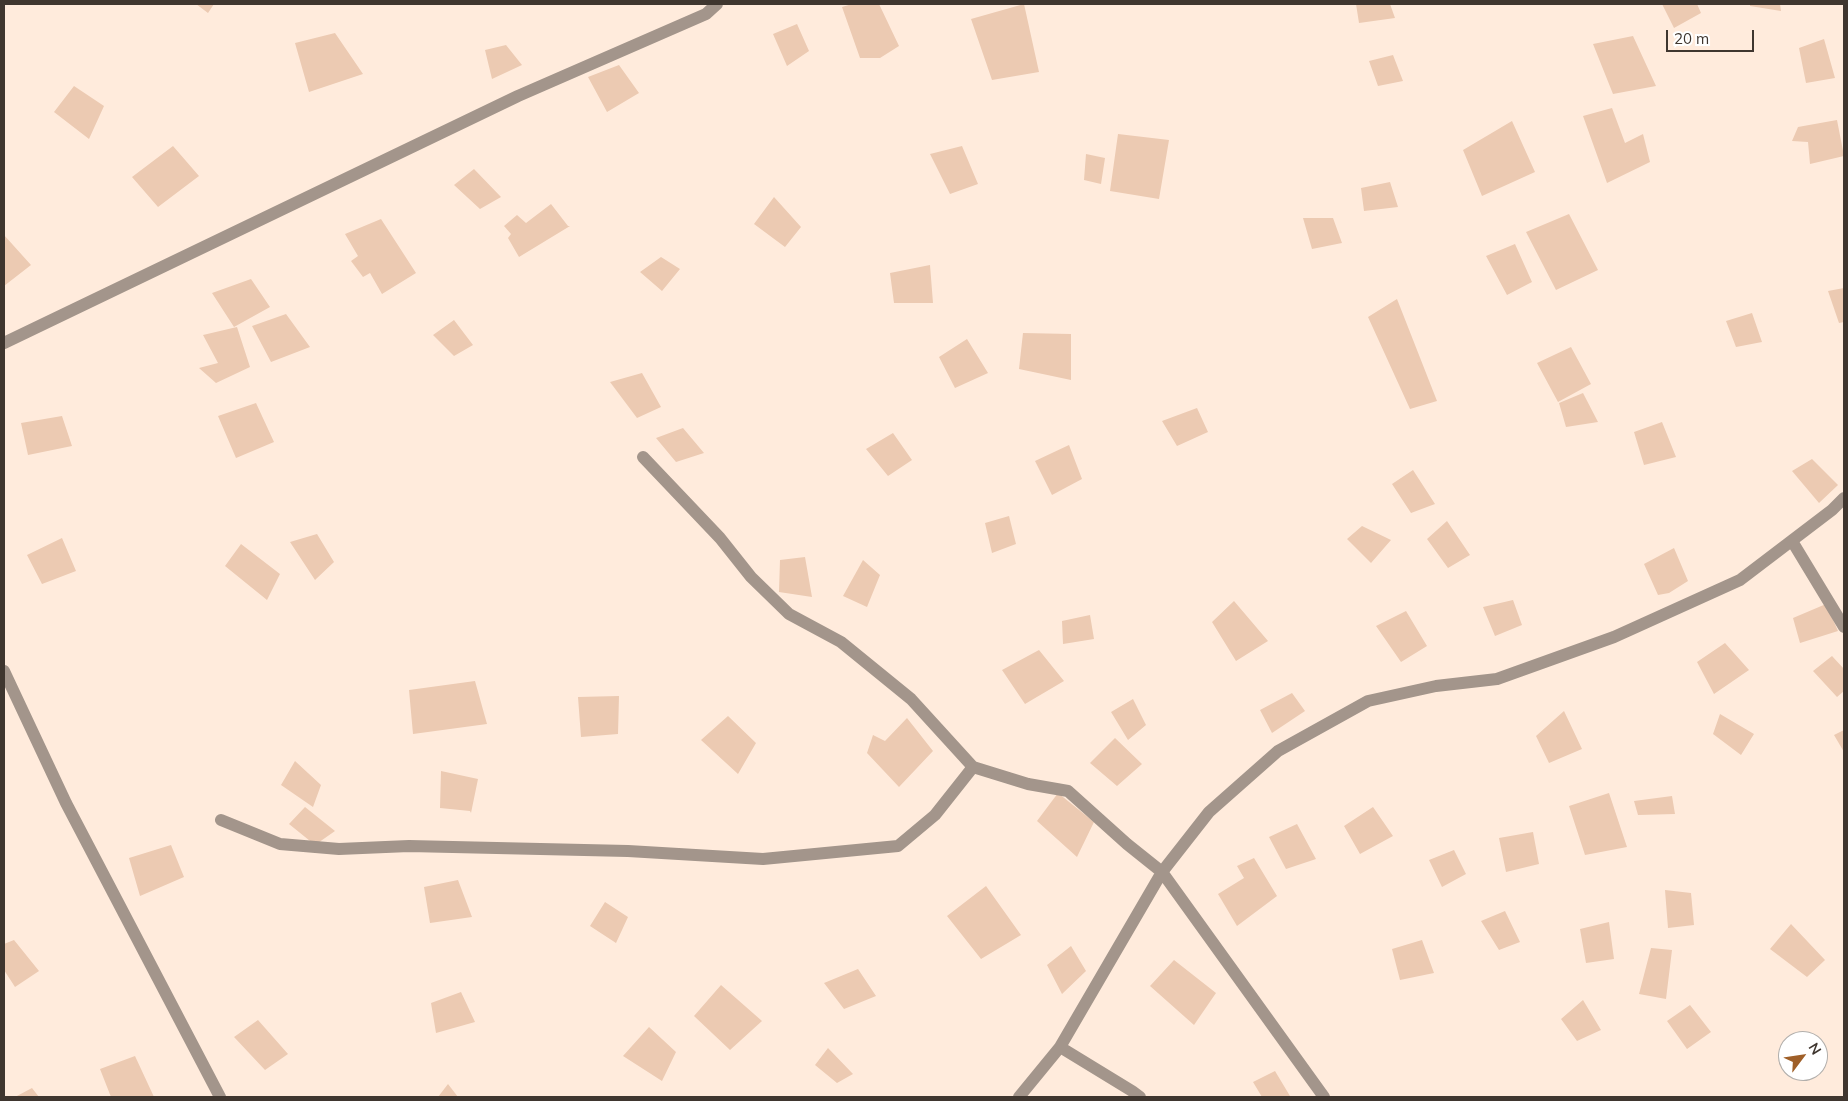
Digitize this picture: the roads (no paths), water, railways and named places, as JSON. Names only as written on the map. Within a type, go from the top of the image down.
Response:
[{"type":"street","points":[[4,343],[518,96],[706,14],[717,4]]},
{"type":"street","points":[[643,457],[720,538],[751,578],[789,614],[841,642],[911,699],[973,767],[1028,784],[1068,791],[1127,844],[1162,872],[1324,1097]]},
{"type":"street","points":[[1019,1097],[1060,1047],[1162,872],[1208,812],[1278,751],[1368,701],[1436,686],[1497,680],[1614,638],[1740,580],[1792,541],[1844,498]]},
{"type":"street","points":[[1792,541],[1844,627]]},
{"type":"street","points":[[4,671],[66,803],[220,1097]]},
{"type":"street","points":[[220,820],[280,844],[339,849],[409,846],[528,848],[628,851],[764,859],[898,846],[935,815],[973,767]]},
{"type":"street","points":[[1060,1047],[1140,1097]]}]
